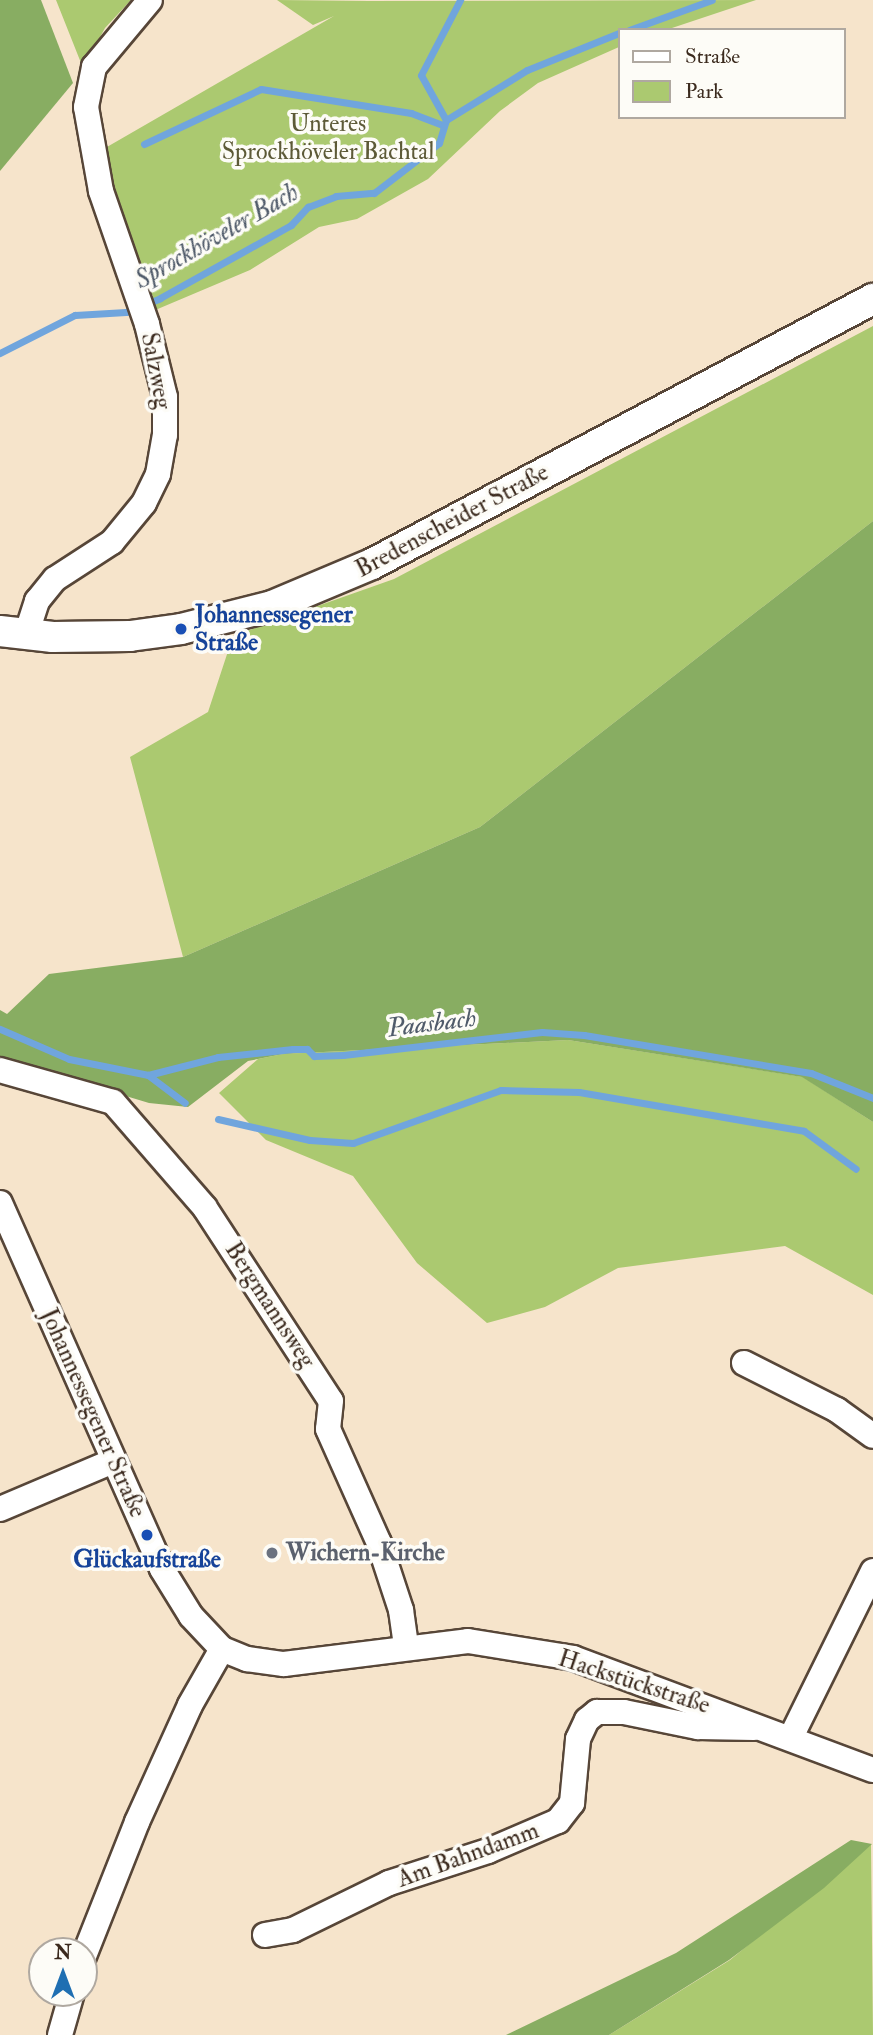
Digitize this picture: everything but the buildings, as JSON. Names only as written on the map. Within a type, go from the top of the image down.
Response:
[{"type":"main road","name":"Bredenscheider Straße","points":[[13,633],[130,636],[181,629],[272,606],[325,586],[873,299]]},
{"type":"street","name":"Salzweg","points":[[13,633],[54,579],[121,532],[144,503],[158,474],[165,435],[165,397],[147,324],[101,191],[86,95],[94,67],[150,0]]},
{"type":"street","name":"Bergmannsweg","points":[[0,1070],[113,1102],[205,1208],[331,1401],[328,1429],[380,1543],[401,1610],[406,1646]]},
{"type":"street","name":"Johannessegener Straße","points":[[0,1203],[162,1569],[191,1616],[222,1649]]},
{"type":"street","points":[[744,1363],[837,1410],[873,1436]]},
{"type":"street","points":[[0,1509],[113,1461]]},
{"type":"street","points":[[790,1737],[873,1571]]},
{"type":"street","name":"Hackstückstraße","points":[[222,1649],[247,1659],[284,1664],[406,1646],[468,1641],[573,1658],[765,1727],[873,1770]]},
{"type":"street","points":[[92,1937],[137,1822],[190,1705],[222,1649]]},
{"type":"street","name":"Am Bahndamm","points":[[265,1935],[293,1930],[389,1883],[488,1851],[558,1821],[572,1803],[578,1739],[587,1720],[597,1712],[624,1712],[698,1727],[765,1727]]},
{"type":"street","points":[[60,2035],[68,2007]]},
{"type":"green space","points":[[0,0],[41,0],[73,83],[0,171]]},
{"type":"green space","points":[[56,0],[131,0],[105,28],[83,68]]},
{"type":"green space","name":"Unteres Sprockhöveler Bachtal","points":[[277,0],[756,0],[672,28],[618,28],[618,47],[538,83],[500,111],[428,179],[357,219],[319,227],[250,270],[153,311],[153,295],[146,297],[100,151],[334,16],[313,25]]},
{"type":"green space","points":[[873,326],[873,521],[480,827],[183,957],[130,757],[208,712],[233,636],[394,579]]},
{"type":"green space","points":[[873,521],[873,1122],[802,1077],[568,1040],[283,1054],[248,1061],[188,1107],[149,1103],[0,1058],[0,1010],[7,1014],[49,974],[183,957],[480,827]]},
{"type":"green space","points":[[568,1040],[803,1077],[873,1122],[873,1295],[785,1246],[618,1268],[545,1307],[487,1323],[417,1263],[353,1176],[266,1140],[219,1093],[258,1059],[283,1054]]},
{"type":"green space","points":[[851,1840],[872,1844],[824,1888],[729,1960],[609,2035],[506,2035],[676,1953]]},
{"type":"green space","points":[[871,1844],[873,2035],[609,2035],[730,1960]]},
{"type":"waterway","points":[[446,120],[421,75],[460,0]]},
{"type":"waterway","name":"Sprockhöveler Bach","points":[[635,28],[712,0]]},
{"type":"waterway","name":"Sprockhöveler Bach","points":[[0,353],[75,315],[126,312],[160,298],[291,225],[308,207],[336,196],[374,193],[439,143],[446,120],[527,70],[618,33]]},
{"type":"waterway","points":[[144,144],[261,89],[411,113],[442,125]]},
{"type":"waterway","name":"Paasbach","points":[[0,1029],[69,1059],[148,1075],[218,1057],[293,1049],[307,1049],[314,1056],[343,1055],[542,1032],[584,1035],[811,1073],[873,1098]]},
{"type":"waterway","points":[[148,1075],[185,1103]]},
{"type":"waterway","points":[[218,1119],[310,1140],[353,1143],[501,1090],[579,1092],[804,1131],[856,1169]]},
{"type":"place","name":"Johannessegener Straße","points":[[181,629]]},
{"type":"place","name":"Glückaufstraße","points":[[147,1535]]},
{"type":"place","name":"Wichern-Kirche","points":[[272,1553]]}]
